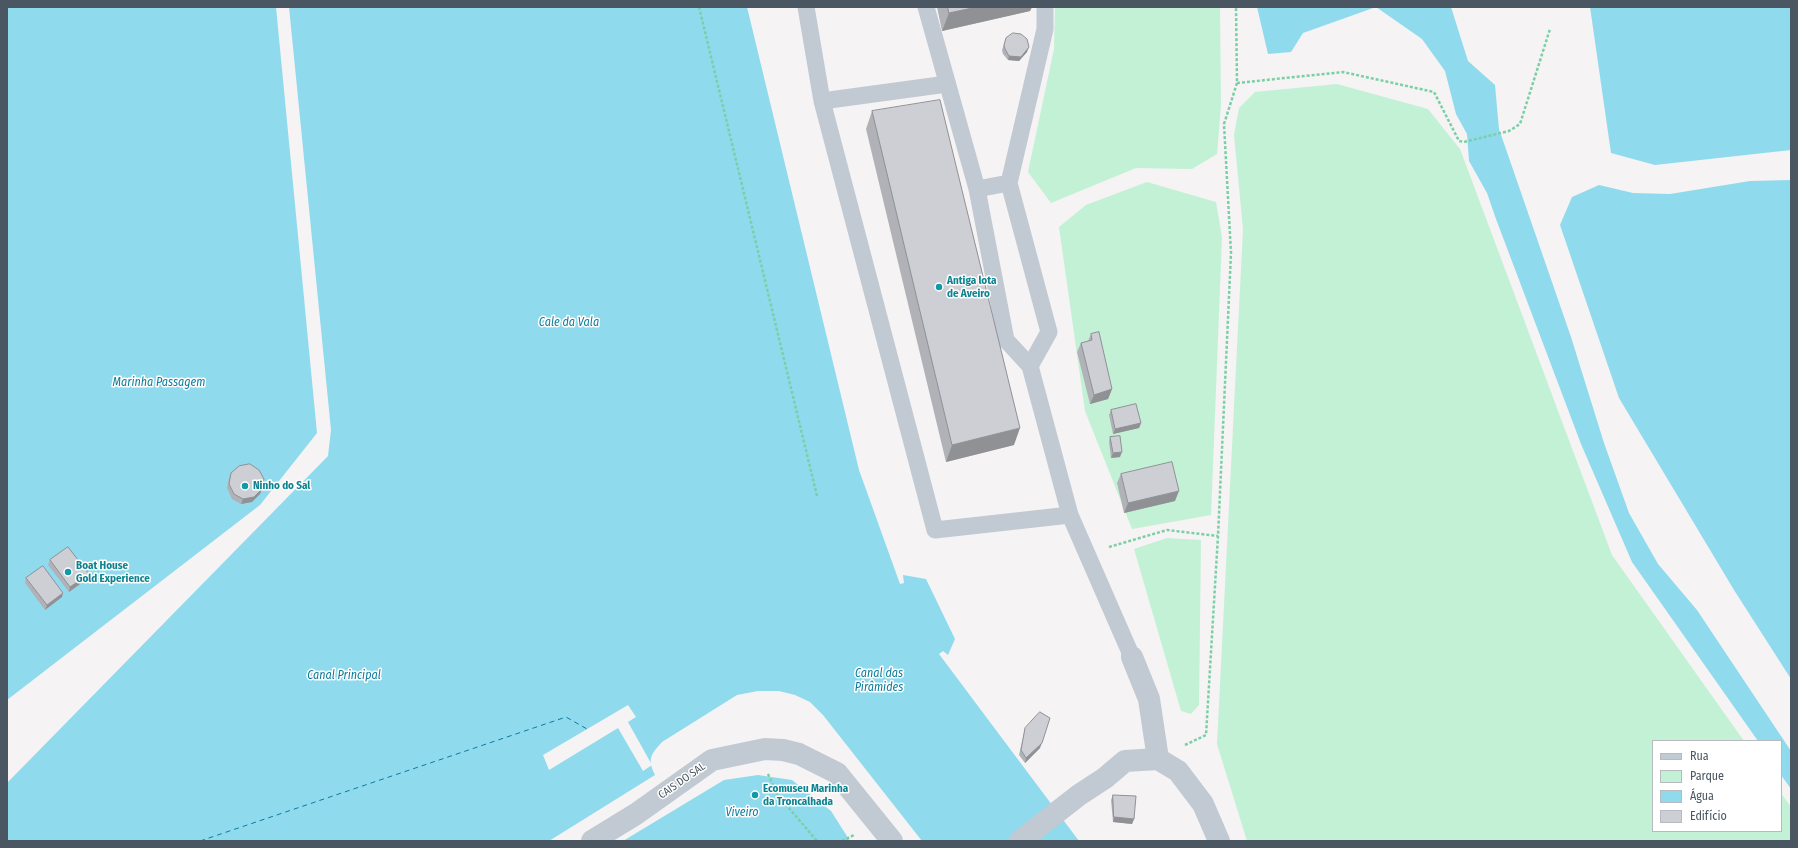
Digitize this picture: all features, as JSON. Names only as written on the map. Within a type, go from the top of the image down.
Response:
[{"type":"street","points":[[1132,657],[1149,699],[1158,759]]},
{"type":"street","name":"CAIS DO SAL","points":[[592,841],[636,814],[712,760],[765,749],[782,750],[799,754],[837,772],[892,841]]},
{"type":"street","points":[[1020,841],[1079,795],[1105,778],[1125,761],[1158,759],[1178,771],[1203,804],[1219,841]]},
{"type":"lane","points":[[806,7],[822,101],[936,530],[1070,515]]},
{"type":"lane","points":[[926,7],[977,189],[1006,340],[1030,366],[1070,515],[1132,657]]},
{"type":"lane","points":[[1030,366],[1049,332],[1009,183],[1045,29],[1045,7]]},
{"type":"lane","points":[[822,101],[947,84]]},
{"type":"lane","points":[[977,189],[1009,183]]},
{"type":"path","points":[[699,7],[817,496]]},
{"type":"path","points":[[1158,759],[1206,735],[1218,536],[1231,253],[1224,124],[1236,83],[1236,7]]},
{"type":"path","points":[[1236,83],[1343,72],[1434,92],[1459,141],[1464,142],[1509,131],[1520,124],[1550,29]]},
{"type":"path","points":[[1087,554],[1166,530],[1218,536]]},
{"type":"path","points":[[766,768],[777,794],[817,841]]},
{"type":"green space","points":[[1055,7],[1220,7],[1221,105],[1217,154],[1192,169],[1136,168],[1051,203],[1028,172],[1054,49]]},
{"type":"green space","points":[[1337,84],[1428,109],[1460,149],[1612,555],[1743,740],[1652,740],[1652,832],[1782,832],[1782,794],[1791,807],[1791,841],[1247,841],[1217,744],[1243,229],[1234,135],[1239,108],[1255,92]]},
{"type":"green space","points":[[1147,182],[1216,202],[1222,237],[1211,515],[1132,529],[1085,411],[1059,227],[1086,205]]},
{"type":"green space","points":[[1167,538],[1201,540],[1199,705],[1191,714],[1181,711],[1134,549]]},
{"type":"water","name":"Marinha Passagem","points":[[7,7],[276,7],[317,433],[260,505],[7,700]]},
{"type":"water","name":"Cale da Vala","points":[[289,7],[747,7],[859,470],[900,584],[904,583],[903,575],[926,579],[955,639],[948,655],[943,651],[939,654],[1079,841],[922,841],[823,715],[810,702],[795,695],[779,691],[758,691],[737,695],[662,742],[651,757],[651,765],[655,775],[549,841],[7,841],[7,783],[328,456],[331,430]]},
{"type":"water","points":[[1257,7],[1376,7],[1303,33],[1291,52],[1268,54]]},
{"type":"water","points":[[1376,7],[1451,7],[1468,61],[1495,85],[1499,129],[1571,337],[1604,443],[1629,513],[1658,564],[1697,610],[1791,751],[1791,789],[1782,776],[1782,740],[1757,740],[1632,562],[1581,444],[1487,193],[1469,161],[1467,134],[1456,114],[1445,71],[1422,39]]},
{"type":"water","points":[[1590,7],[1791,7],[1791,150],[1655,165],[1611,153]]},
{"type":"water","points":[[1791,180],[1791,679],[1734,590],[1619,398],[1560,225],[1572,197],[1599,185],[1633,193],[1670,194],[1750,181]]},
{"type":"water","name":"Ecomuseu Marinha da Troncalhada","points":[[758,775],[792,780],[831,811],[850,841],[623,841],[724,780]]},
{"type":"pier","points":[[628,705],[636,717],[628,722],[652,765],[643,771],[618,728],[549,770],[543,755]]},
{"type":"building","points":[[948,7],[977,7],[949,13]]},
{"type":"building","points":[[1013,33],[1021,34],[1027,39],[1029,47],[1021,57],[1009,56],[1005,49],[1004,45],[1006,38]]},
{"type":"building","name":"Antiga lota de Aveiro","points":[[940,100],[1020,428],[952,445],[872,111]]},
{"type":"building","points":[[1099,332],[1112,389],[1094,395],[1081,343],[1092,340],[1091,334]]},
{"type":"building","points":[[1136,404],[1141,423],[1115,429],[1111,410]]},
{"type":"building","points":[[1120,436],[1122,452],[1113,453],[1110,437]]},
{"type":"building","points":[[1172,462],[1179,491],[1128,503],[1121,474]]},
{"type":"building","name":"Ninho do Sal","points":[[250,464],[259,470],[264,479],[262,489],[254,497],[243,499],[234,494],[229,484],[231,473],[239,466]]},
{"type":"building","name":"Boat House Gold Experience","points":[[68,547],[89,574],[70,587],[50,560]]},
{"type":"building","name":"Boat House Gold Experience","points":[[43,566],[63,593],[47,605],[26,578]]},
{"type":"building","points":[[1040,712],[1050,718],[1042,743],[1026,758],[1021,750],[1025,728]]},
{"type":"building","points":[[1113,795],[1136,796],[1134,819],[1114,817]]},
{"type":"ferry route","points":[[200,841],[566,717],[587,729]]},
{"type":"place","name":"Antiga lota de Aveiro","points":[[939,287]]},
{"type":"place","name":"Ninho do Sal","points":[[245,486]]},
{"type":"place","name":"Boat House Gold Experience","points":[[68,572]]},
{"type":"place","name":"Ecomuseu Marinha da Troncalhada","points":[[755,795]]},
{"type":"water label","name":"Canal Principal","points":[[344,676]]},
{"type":"water label","name":"Canal das Pirâmides","points":[[879,681]]},
{"type":"water label","name":"Viveiro","points":[[742,813]]}]
